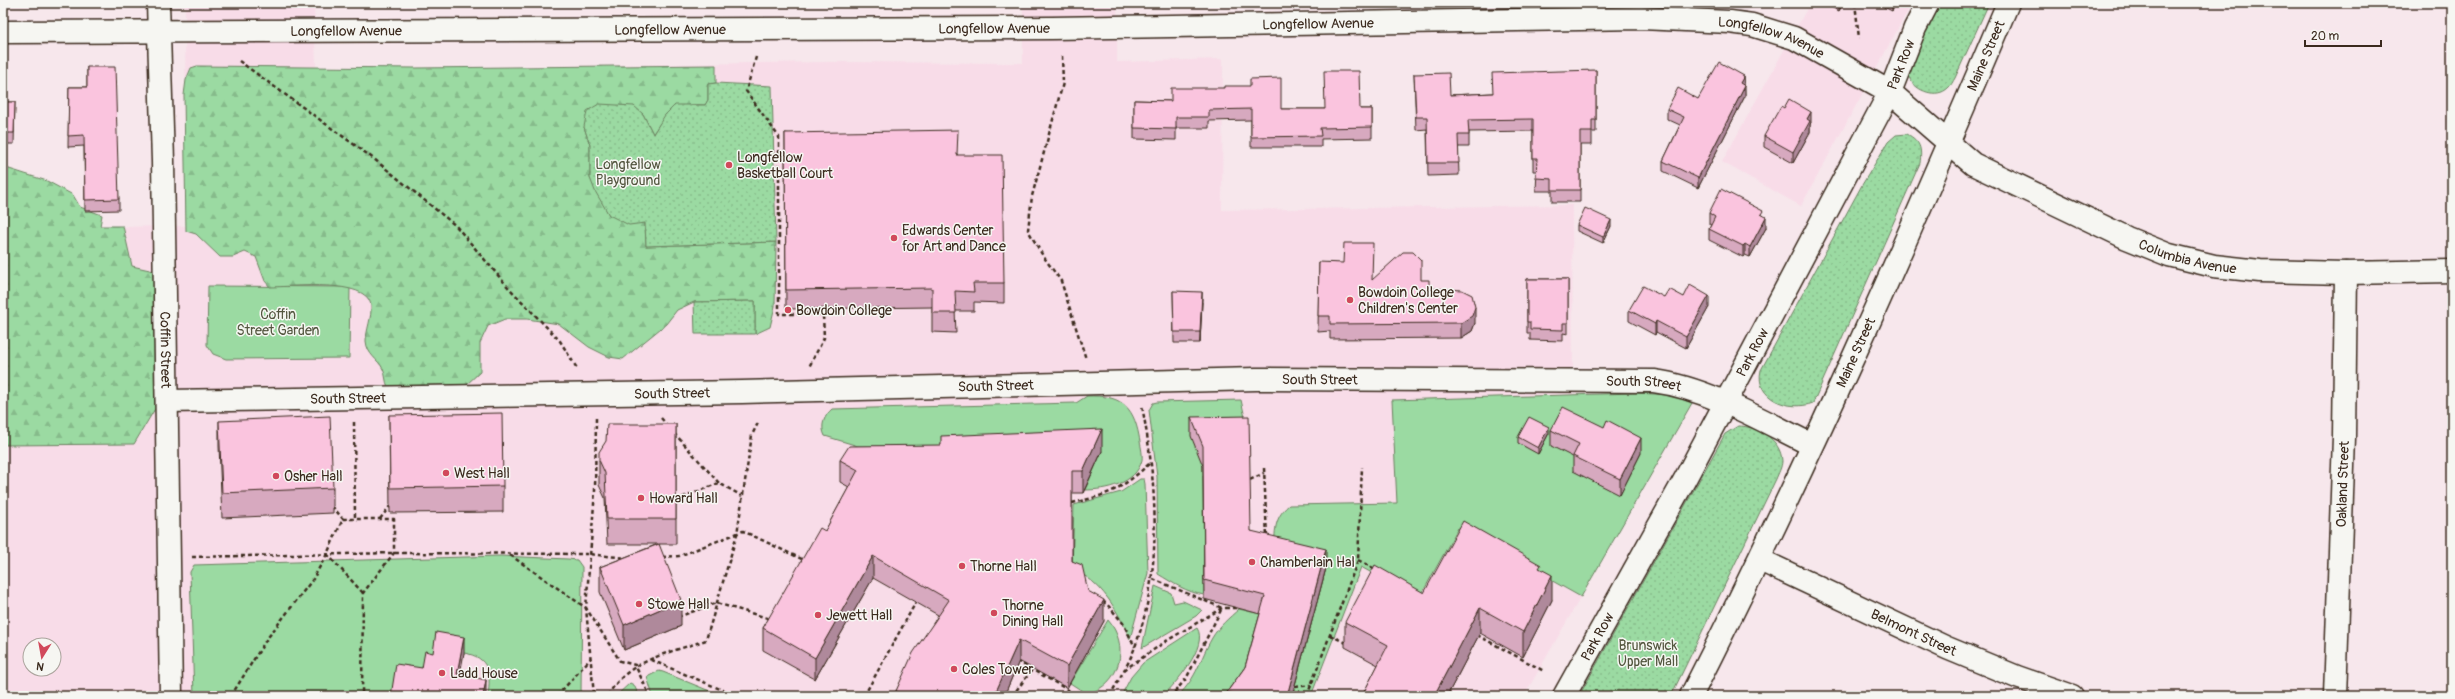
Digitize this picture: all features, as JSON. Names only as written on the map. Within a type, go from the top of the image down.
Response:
[{"type":"street","name":"Coffin Street","points":[[158,3],[167,401],[171,696]]},
{"type":"street","name":"Park Row","points":[[1564,696],[1724,404],[1890,92],[1916,28],[1928,3]]},
{"type":"street","name":"Maine Street","points":[[1691,696],[1760,560],[1948,144],[2008,3]]},
{"type":"street","name":"Longfellow Avenue","points":[[3,32],[158,30],[1044,28],[1640,18],[1708,20],[1752,25],[1794,38],[1890,92],[1948,144]]},
{"type":"street","name":"Columbia Avenue","points":[[1948,144],[1973,164],[2127,238],[2169,255],[2214,266],[2260,271],[2346,273],[2452,271]]},
{"type":"street","name":"Oakland Street","points":[[2335,696],[2344,437],[2346,273]]},
{"type":"street","name":"South Street","points":[[167,401],[594,403],[1256,378],[1654,381],[1676,384],[1724,404],[1812,445]]},
{"type":"street","name":"Belmont Street","points":[[1760,560],[1982,663],[2072,696]]},
{"type":"path","points":[[1855,3],[1860,38]]},
{"type":"path","points":[[1062,56],[1063,83],[1032,196],[1028,230],[1043,256],[1062,281],[1088,367]]},
{"type":"path","points":[[756,57],[746,91],[779,137],[779,314],[823,314],[824,338],[806,373]]},
{"type":"path","points":[[239,61],[374,159],[456,226],[508,287],[560,341],[594,403],[595,491],[588,554],[586,608],[594,696]]},
{"type":"path","points":[[1110,696],[1135,647],[1153,579],[1155,546],[1150,463],[1137,382]]},
{"type":"path","points":[[656,413],[719,484],[742,496]]},
{"type":"path","points":[[353,416],[355,519]]},
{"type":"path","points":[[608,696],[614,684],[635,665],[706,640],[737,534],[752,435],[759,422]]},
{"type":"path","points":[[1072,503],[1104,496],[1128,483],[1150,463]]},
{"type":"path","points":[[1307,696],[1358,560],[1362,467]]},
{"type":"path","points":[[1264,468],[1267,540]]},
{"type":"path","points":[[1250,480],[1264,473]]},
{"type":"path","points":[[676,500],[719,484]]},
{"type":"path","points":[[332,506],[343,519],[394,519],[394,553],[363,593],[362,696]]},
{"type":"path","points":[[380,519],[390,506]]},
{"type":"path","points":[[231,696],[266,640],[313,579],[327,554],[343,519]]},
{"type":"path","points":[[659,557],[680,556],[743,532],[804,560]]},
{"type":"path","points":[[187,557],[394,553],[588,554],[631,558]]},
{"type":"path","points":[[327,554],[363,593]]},
{"type":"path","points":[[509,554],[586,608],[620,661],[635,665],[650,696]]},
{"type":"path","points":[[801,567],[808,554]]},
{"type":"path","points":[[1358,560],[1379,571]]},
{"type":"path","points":[[1153,579],[1222,608],[1237,608]]},
{"type":"path","points":[[910,598],[922,606]]},
{"type":"path","points":[[865,696],[916,602]]},
{"type":"path","points":[[1099,602],[1106,603],[1123,623],[1135,647]]},
{"type":"path","points":[[678,617],[716,604],[772,620],[776,613]]},
{"type":"path","points":[[1123,671],[1168,640],[1222,608]]},
{"type":"path","points":[[1171,696],[1186,679],[1222,608]]},
{"type":"path","points":[[1472,641],[1477,633],[1544,671]]},
{"type":"path","points":[[1330,635],[1347,643]]},
{"type":"path","points":[[557,696],[591,658]]},
{"type":"path","points":[[650,660],[737,696]]},
{"type":"path","points":[[1014,660],[1079,696]]},
{"type":"path","points":[[1012,696],[1032,670]]},
{"type":"path","points":[[1295,687],[1311,685]]},
{"type":"shaded area","name":"Bowdoin College","points":[[185,3],[314,3],[316,67],[416,68],[829,62],[1023,63],[1023,3],[1117,3],[1117,62],[1223,59],[1222,210],[1572,205],[1573,395],[1636,393],[1684,398],[1692,403],[1524,696],[3,696],[3,228],[186,226]]},
{"type":"shaded area","points":[[1796,3],[1912,3],[1801,206],[1722,162],[1808,7]]},
{"type":"green space","points":[[1941,3],[1989,3],[1952,83],[1943,91],[1933,93],[1922,90],[1913,83],[1909,77],[1909,68],[1910,60]]},
{"type":"green space","points":[[716,65],[716,83],[708,84],[708,100],[705,105],[687,105],[674,110],[663,119],[653,134],[643,114],[584,127],[590,145],[590,178],[609,215],[645,223],[646,246],[776,242],[775,306],[770,327],[755,334],[755,301],[694,302],[677,310],[666,324],[623,359],[609,357],[589,347],[559,324],[527,319],[505,319],[488,326],[480,343],[480,372],[466,385],[388,387],[383,369],[370,353],[367,346],[366,337],[371,305],[366,296],[343,287],[270,287],[265,281],[256,257],[245,252],[233,257],[220,257],[196,234],[186,231],[184,95],[186,80],[191,68],[197,66],[416,68]]},
{"type":"green space","name":"Longfellow Playground","points":[[716,83],[772,86],[776,242],[646,246],[645,223],[629,225],[609,215],[595,191],[590,178],[590,145],[584,127],[587,111],[599,104],[634,106],[643,114],[653,134],[665,115],[675,105],[705,105],[708,100],[708,84]]},
{"type":"green space","points":[[1907,134],[1915,139],[1919,146],[1921,153],[1920,163],[1813,403],[1794,406],[1776,401],[1768,396],[1763,389],[1760,380],[1761,370],[1862,185],[1888,142],[1896,135]]},
{"type":"green space","points":[[3,167],[47,181],[73,195],[80,207],[102,215],[100,226],[123,226],[132,266],[154,271],[156,407],[134,444],[3,445]]},
{"type":"green space","name":"Coffin Street Garden","points":[[208,286],[350,287],[349,358],[226,359],[213,354],[207,345]]},
{"type":"green space","points":[[755,301],[755,334],[695,334],[694,302]]},
{"type":"green space","points":[[1636,393],[1672,395],[1692,403],[1581,597],[1458,528],[1419,599],[1361,567],[1311,696],[1292,696],[1326,568],[1275,556],[1275,535],[1277,522],[1284,510],[1289,505],[1397,503],[1392,400]]},
{"type":"green space","points":[[1087,396],[1108,397],[1123,404],[1128,409],[1133,416],[1136,425],[1142,451],[1142,460],[1139,468],[1133,475],[1119,484],[1102,489],[1085,490],[1102,451],[858,446],[825,436],[823,429],[825,418],[832,409],[1076,403]]},
{"type":"green space","points":[[1241,400],[1249,435],[1207,475],[1203,476],[1204,595],[1197,594],[1174,584],[1158,574],[1157,477],[1149,410],[1153,403],[1157,402]]},
{"type":"green space","name":"Brunswick Upper Mall","points":[[1738,426],[1753,428],[1767,435],[1773,440],[1781,453],[1781,466],[1671,696],[1579,696],[1725,434]]},
{"type":"green space","points":[[1140,479],[1144,479],[1145,484],[1148,573],[1130,639],[1108,598],[1092,581],[1082,574],[1072,570],[1074,505],[1121,492]]},
{"type":"green space","points":[[500,556],[577,560],[582,567],[581,696],[488,696],[489,680],[486,667],[479,658],[464,653],[433,668],[394,696],[194,696],[190,572],[194,565]]},
{"type":"green space","points":[[1155,586],[1171,593],[1174,603],[1183,601],[1202,610],[1196,616],[1142,648]]},
{"type":"green space","points":[[1239,609],[1265,615],[1238,696],[1178,696],[1190,682],[1215,634],[1224,622]]},
{"type":"green space","points":[[1108,620],[1115,630],[1119,641],[1120,652],[1118,663],[1108,682],[1099,689],[1087,694],[1070,683]]},
{"type":"green space","points":[[1197,628],[1199,636],[1195,654],[1182,674],[1163,696],[1121,696],[1131,677],[1143,663]]},
{"type":"green space","points":[[659,671],[722,696],[653,696],[647,677]]},
{"type":"green space","points":[[630,683],[634,685],[639,696],[616,696]]},
{"type":"building","points":[[1719,62],[1744,76],[1740,83],[1745,86],[1698,178],[1663,161],[1684,117],[1667,109],[1678,88],[1698,99]]},
{"type":"building","points":[[87,67],[115,67],[119,199],[85,200],[84,135],[68,136],[69,87],[87,87]]},
{"type":"building","points":[[1596,70],[1596,120],[1592,120],[1592,132],[1580,132],[1580,190],[1552,190],[1552,179],[1536,178],[1537,158],[1533,158],[1533,119],[1468,120],[1469,135],[1458,135],[1459,163],[1428,163],[1427,117],[1416,117],[1414,74],[1449,73],[1450,95],[1493,93],[1492,73]]},
{"type":"building","points":[[1324,71],[1359,71],[1360,109],[1372,109],[1372,127],[1320,128],[1321,136],[1251,137],[1251,109],[1209,110],[1209,117],[1176,117],[1176,129],[1134,128],[1134,100],[1171,101],[1171,88],[1224,88],[1224,86],[1250,86],[1250,79],[1281,78],[1281,109],[1325,109]]},
{"type":"building","points":[[1789,99],[1811,112],[1807,119],[1810,121],[1793,152],[1764,136],[1781,106],[1784,108]]},
{"type":"building","points":[[3,102],[15,102],[14,133],[3,133]]},
{"type":"building","name":"Edwards Center for Art and Dance","points":[[958,130],[957,155],[1002,155],[1004,283],[973,283],[974,292],[955,291],[956,313],[932,313],[932,288],[786,290],[785,133]]},
{"type":"building","points":[[1721,189],[1763,211],[1761,214],[1766,217],[1750,247],[1745,244],[1743,246],[1709,229],[1715,217],[1709,213]]},
{"type":"building","points":[[1585,208],[1611,220],[1603,237],[1577,225]]},
{"type":"building","name":"Bowdoin College Children's Center","points":[[1344,243],[1373,243],[1372,280],[1403,252],[1413,252],[1421,260],[1421,280],[1429,280],[1429,288],[1462,290],[1472,295],[1475,307],[1472,316],[1461,323],[1330,324],[1330,316],[1318,316],[1319,262],[1343,263]]},
{"type":"building","points":[[1527,279],[1568,279],[1568,323],[1563,323],[1563,330],[1530,329],[1530,322],[1527,322]]},
{"type":"building","points":[[1690,285],[1709,296],[1686,337],[1656,321],[1655,324],[1629,310],[1643,286],[1664,297],[1669,289],[1684,297]]},
{"type":"building","points":[[1173,291],[1202,292],[1200,332],[1174,332]]},
{"type":"building","points":[[1563,407],[1604,427],[1607,420],[1641,438],[1620,479],[1573,456],[1579,444],[1551,430]]},
{"type":"building","name":"West Hall","points":[[502,413],[503,486],[390,488],[389,415]]},
{"type":"building","name":"Osher Hall","points":[[330,416],[333,488],[222,493],[219,421]]},
{"type":"building","name":"Chamberlain Hal","points":[[1249,416],[1251,531],[1326,549],[1287,696],[1243,696],[1227,692],[1245,667],[1265,596],[1204,580],[1203,446],[1191,417]]},
{"type":"building","points":[[1529,417],[1549,427],[1538,448],[1518,437]]},
{"type":"building","name":"Howard Hall","points":[[607,424],[676,424],[676,519],[607,519],[605,473],[599,460],[599,452],[606,441]]},
{"type":"building","name":"Thorne Hall","points":[[1102,429],[1083,471],[1072,471],[1072,561],[1082,565],[1088,591],[1104,600],[1067,666],[1019,640],[994,696],[903,696],[896,691],[913,653],[949,600],[873,556],[815,658],[763,628],[820,528],[825,531],[858,470],[840,460],[849,446],[941,445],[941,436]]},
{"type":"building","points":[[1463,521],[1541,565],[1539,568],[1552,575],[1523,632],[1480,608],[1436,692],[1444,696],[1362,696],[1388,645],[1345,622],[1375,565],[1424,593]]},
{"type":"building","points":[[659,544],[681,600],[624,625],[600,567]]},
{"type":"building","points":[[436,632],[464,637],[457,674],[486,680],[483,696],[391,696],[396,664],[422,668],[425,651],[433,653]]},
{"type":"place","name":"Longfellow Basketball Court","points":[[729,165]]},
{"type":"place","name":"Edwards Center for Art and Dance","points":[[894,238]]},
{"type":"place","name":"Bowdoin College Children's Center","points":[[1350,300]]},
{"type":"place","name":"Bowdoin College","points":[[788,310]]},
{"type":"place","name":"West Hall","points":[[446,473]]},
{"type":"place","name":"Osher Hall","points":[[276,476]]},
{"type":"place","name":"Howard Hall","points":[[641,498]]},
{"type":"place","name":"Chamberlain Hal","points":[[1252,562]]},
{"type":"place","name":"Thorne Hall","points":[[962,566]]},
{"type":"place","name":"Stowe Hall","points":[[639,604]]},
{"type":"place","name":"Thorne Dining Hall","points":[[994,613]]},
{"type":"place","name":"Jewett Hall","points":[[818,615]]},
{"type":"place","name":"Coles Tower","points":[[954,669]]},
{"type":"place","name":"Ladd House","points":[[442,673]]}]
